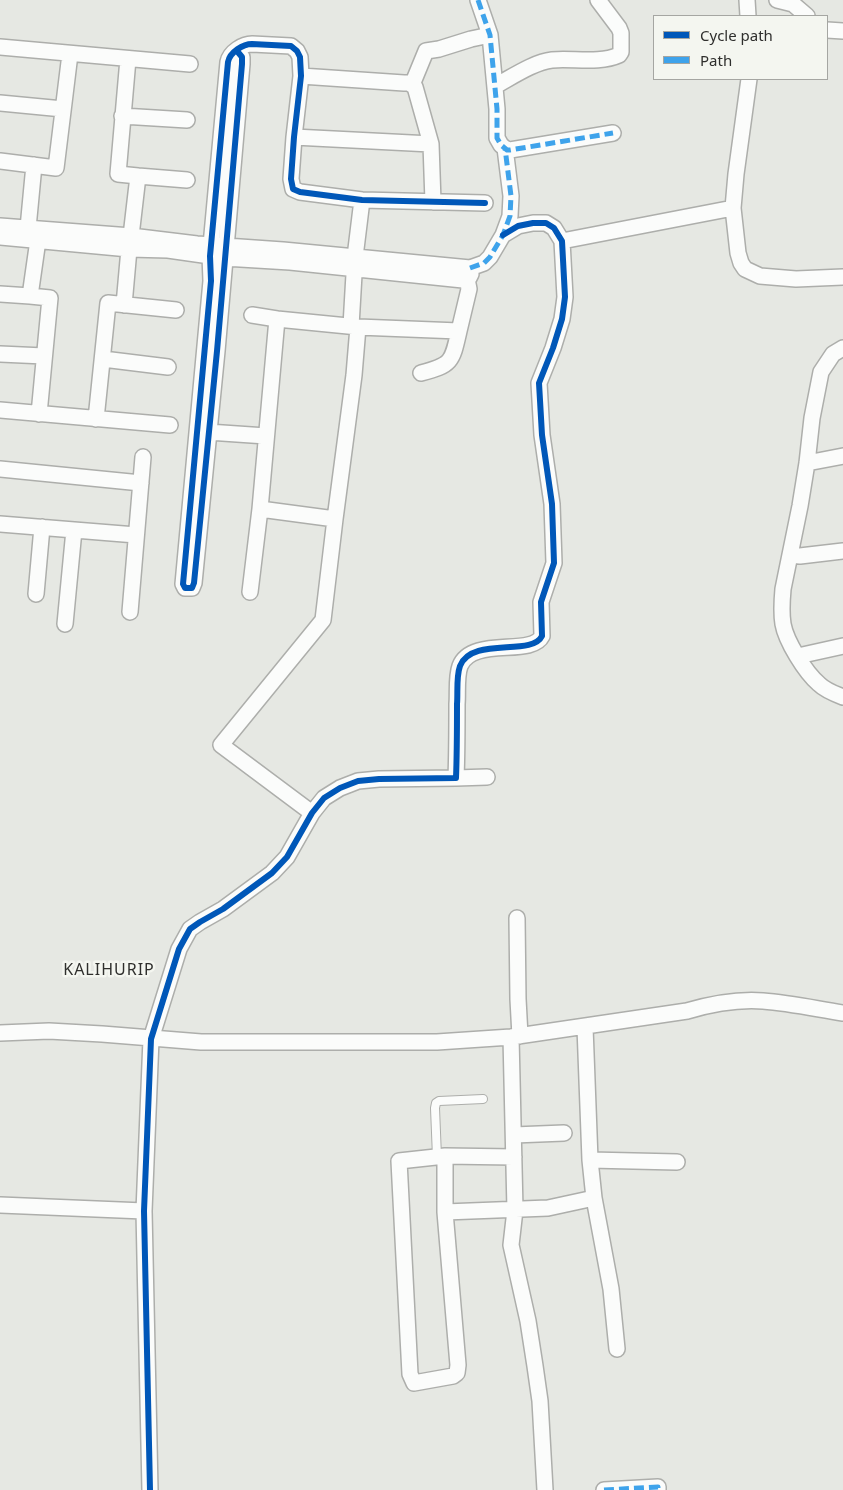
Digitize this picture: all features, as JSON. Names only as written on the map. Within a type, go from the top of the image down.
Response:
[{"type":"street","points":[[478,0],[490,35],[495,86],[497,138],[501,145],[510,150],[613,133]]},
{"type":"street","points":[[495,86],[538,64],[551,60],[599,58],[619,55],[621,52],[621,32],[598,0]]},
{"type":"street","points":[[747,0],[748,15]]},
{"type":"street","points":[[777,0],[793,4],[806,15]]},
{"type":"street","points":[[828,30],[843,31]]},
{"type":"street","points":[[412,85],[426,51],[440,49],[471,38],[490,35]]},
{"type":"street","points":[[211,350],[208,432],[196,514],[216,281],[228,62],[230,54],[247,44],[291,46],[297,50],[300,57],[301,76],[291,179],[293,189],[300,192],[362,200],[485,202]]},
{"type":"street","points":[[0,47],[190,64]]},
{"type":"street","points":[[0,162],[56,168],[70,54]]},
{"type":"street","points":[[128,59],[118,174],[187,180]]},
{"type":"street","points":[[301,76],[404,82],[415,87],[431,144],[433,202]]},
{"type":"street","points":[[749,80],[733,208],[738,253],[741,263],[746,269],[760,276],[796,279],[843,277]]},
{"type":"street","points":[[0,103],[63,109]]},
{"type":"street","points":[[122,116],[187,120]]},
{"type":"street","points":[[294,137],[431,144]]},
{"type":"street","points":[[0,226],[33,234],[130,242],[168,250],[218,251],[290,262],[354,263],[463,280],[490,257],[503,235],[510,216],[511,206],[505,148]]},
{"type":"street","points":[[30,296],[34,166]]},
{"type":"street","points":[[124,305],[138,176]]},
{"type":"street","points":[[312,813],[221,745],[323,620],[354,375],[354,263],[362,200]]},
{"type":"street","points":[[562,241],[733,208]]},
{"type":"street","points":[[456,778],[460,666],[467,656],[475,651],[528,645],[537,642],[542,636],[541,602],[554,563],[552,504],[542,435],[539,382],[562,319],[565,297],[562,241],[554,228],[546,223],[518,226],[503,235]]},
{"type":"street","points":[[0,237],[33,234]]},
{"type":"street","points":[[421,373],[447,364],[454,354],[470,289],[469,273]]},
{"type":"street","points":[[0,294],[50,298],[39,414]]},
{"type":"street","points":[[96,419],[108,303],[176,310]]},
{"type":"street","points":[[252,315],[355,327],[460,331]]},
{"type":"street","points":[[250,592],[260,509],[277,319]]},
{"type":"street","points":[[843,348],[832,354],[822,372],[812,418],[807,463],[784,588],[783,624],[798,656],[819,684],[843,697]]},
{"type":"street","points":[[0,354],[44,356]]},
{"type":"street","points":[[103,359],[168,367]]},
{"type":"street","points":[[0,410],[170,425]]},
{"type":"street","points":[[208,432],[266,436]]},
{"type":"street","points":[[807,463],[843,456]]},
{"type":"street","points":[[130,612],[143,457]]},
{"type":"street","points":[[0,469],[141,482]]},
{"type":"street","points":[[260,509],[335,519]]},
{"type":"street","points":[[0,524],[136,535]]},
{"type":"street","points":[[36,594],[42,527]]},
{"type":"street","points":[[65,624],[74,530]]},
{"type":"street","points":[[790,555],[800,556],[843,551]]},
{"type":"street","points":[[798,656],[843,646]]},
{"type":"street","points":[[150,1490],[144,1210],[151,1039],[179,949],[190,929],[223,909],[272,873],[287,856],[312,813],[324,798],[340,788],[358,781],[487,777]]},
{"type":"street","points":[[517,918],[518,999],[514,1210],[511,1245],[528,1322],[540,1401],[545,1490]]},
{"type":"street","points":[[0,1033],[49,1031],[201,1042],[437,1042],[516,1036],[585,1027],[622,1019],[687,1011],[712,1004],[731,1002],[762,1001],[843,1013]]},
{"type":"street","points":[[585,1027],[590,1160],[594,1198],[611,1288],[617,1349]]},
{"type":"street","points":[[514,1135],[564,1133]]},
{"type":"street","points":[[441,1157],[458,1365],[457,1373],[454,1376],[414,1383],[410,1374],[398,1161],[441,1157],[514,1157]]},
{"type":"street","points":[[590,1160],[677,1162]]},
{"type":"street","points":[[445,1212],[548,1208],[594,1198]]},
{"type":"street","points":[[0,1205],[144,1210]]},
{"type":"street","points":[[604,1490],[658,1487],[658,1490]]},
{"type":"lane","points":[[441,1157],[436,1103],[439,1101],[484,1099]]},
{"type":"marked path","points":[[478,0],[490,35],[497,109],[497,138],[501,145],[510,150],[613,133]]},
{"type":"marked path","points":[[470,268],[484,263],[490,257],[503,235],[510,216],[511,196],[505,148]]},
{"type":"marked path","points":[[604,1490],[658,1487],[658,1490]]},
{"type":"cycle path","points":[[237,51],[242,57],[242,64],[217,351],[194,583],[192,588],[185,588],[183,584],[211,281],[210,256],[228,62],[231,55],[241,47],[252,44],[291,46],[300,57],[301,76],[291,179],[293,189],[300,192],[362,200],[485,203]]},
{"type":"cycle path","points":[[150,1490],[144,1211],[151,1039],[179,949],[190,929],[223,909],[272,873],[287,857],[312,813],[324,798],[340,788],[358,781],[379,779],[456,778],[457,685],[460,666],[467,657],[476,652],[527,645],[536,642],[542,636],[541,602],[554,563],[552,504],[542,435],[539,383],[562,319],[565,297],[562,241],[554,228],[546,223],[518,226],[503,235]]},
{"type":"district","name":"KALIHURIP","points":[[109,970]]}]
